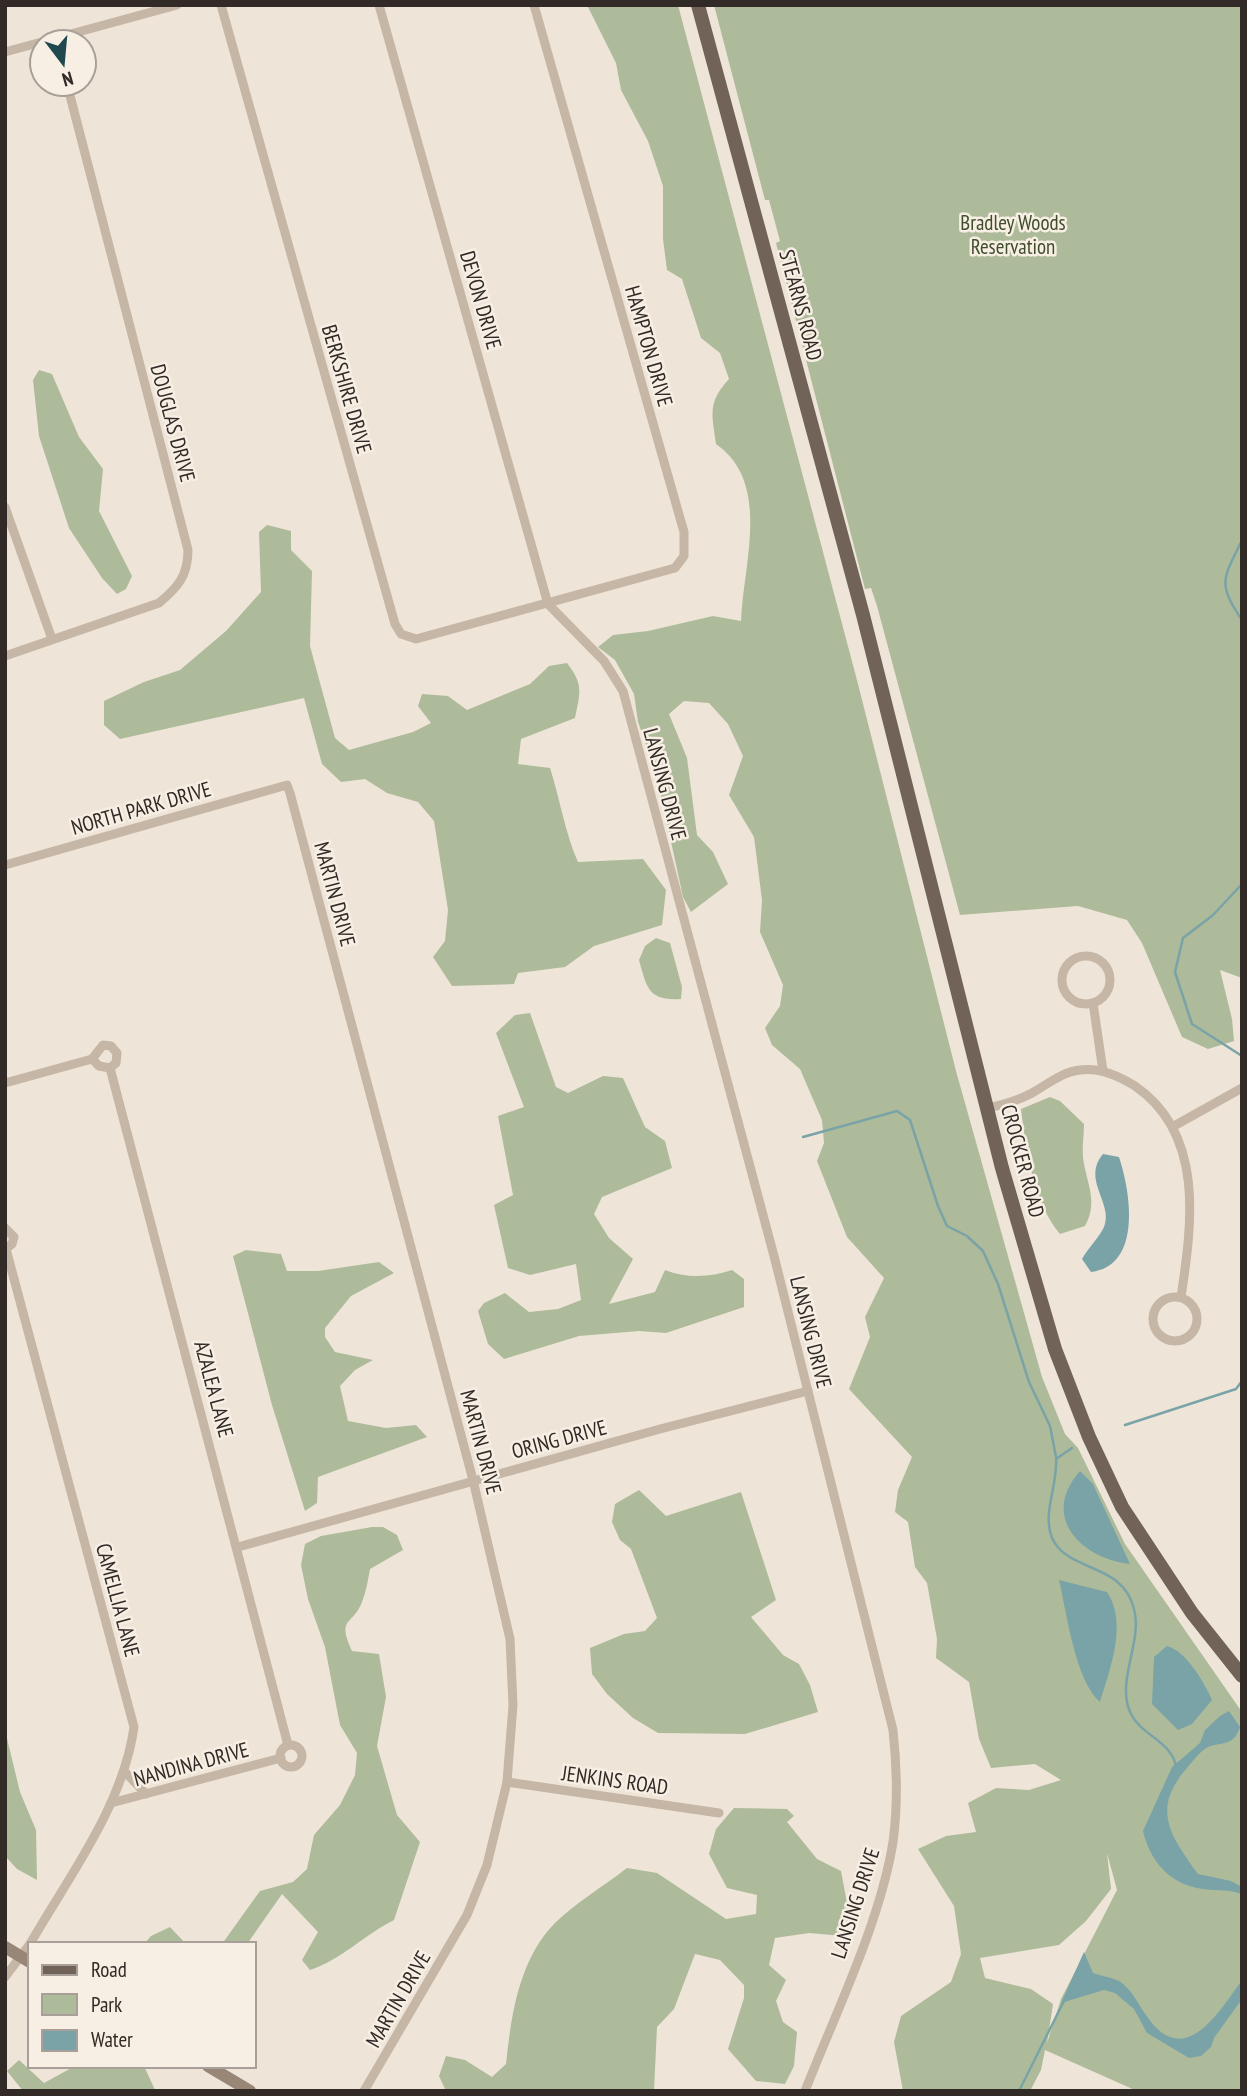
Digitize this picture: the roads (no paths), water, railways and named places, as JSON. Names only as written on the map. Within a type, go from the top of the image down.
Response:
[{"type":"main road","name":"STEARNS ROAD","points":[[698,5],[863,615]]},
{"type":"main road","name":"CROCKER ROAD","points":[[863,615],[987,1108],[1055,1349],[1089,1437],[1122,1507],[1192,1613],[1242,1676]]},
{"type":"main road","points":[[5,1947],[26,1960]]},
{"type":"main road","points":[[211,2068],[250,2091]]},
{"type":"street","points":[[97,28],[177,5]]},
{"type":"street","name":"BERKSHIRE DRIVE","points":[[221,5],[395,624],[401,634],[416,639],[548,604]]},
{"type":"street","name":"DEVON DRIVE","points":[[379,5],[548,604]]},
{"type":"street","name":"HAMPTON DRIVE","points":[[534,5],[686,545],[684,556],[675,568],[548,604]]},
{"type":"street","points":[[5,52],[28,47]]},
{"type":"street","name":"DOUGLAS DRIVE","points":[[5,656],[159,603],[177,587],[188,570],[188,550],[71,98]]},
{"type":"street","points":[[5,507],[52,639]]},
{"type":"street","name":"LANSING DRIVE","points":[[548,604],[604,661],[623,691],[808,1391],[893,1730],[897,1769],[892,1844],[873,1917],[805,2091]]},
{"type":"street","name":"NORTH PARK DRIVE","points":[[5,865],[287,785]]},
{"type":"street","name":"MARTIN DRIVE","points":[[287,785],[473,1480],[510,1639],[513,1705],[507,1782],[487,1865],[467,1915],[364,2091]]},
{"type":"street","points":[[1083,955],[1099,958],[1105,964],[1111,979],[1106,994],[1093,1003],[1077,1002],[1065,992],[1062,984],[1069,962],[1083,955]]},
{"type":"street","points":[[1093,1003],[1103,1071]]},
{"type":"street","name":"AZALEA LANE","points":[[92,1059],[100,1046],[111,1046],[117,1058],[110,1068],[288,1745]]},
{"type":"street","points":[[5,1083],[92,1059],[99,1066],[110,1068]]},
{"type":"street","points":[[987,1108],[1014,1101],[1061,1075],[1081,1069],[1103,1071],[1121,1077],[1145,1094],[1174,1126],[1182,1142],[1187,1171],[1191,1233],[1181,1297]]},
{"type":"street","points":[[1174,1126],[1242,1088]]},
{"type":"street","name":"CAMELLIA LANE","points":[[5,1227],[14,1237],[12,1244],[6,1249],[134,1727],[130,1756],[111,1803],[31,1942]]},
{"type":"street","points":[[1181,1297],[1188,1300],[1196,1312],[1196,1327],[1185,1338],[1171,1340],[1155,1327],[1153,1314],[1167,1298],[1181,1297]]},
{"type":"street","name":"ORING DRIVE","points":[[238,1547],[473,1480],[808,1391]]},
{"type":"street","points":[[288,1745],[299,1747],[301,1761],[288,1766],[281,1758],[283,1749],[288,1745]]},
{"type":"street","name":"NANDINA DRIVE","points":[[111,1803],[281,1758]]},
{"type":"street","points":[[124,1771],[146,1794]]},
{"type":"street","name":"JENKINS ROAD","points":[[507,1782],[719,1813]]},
{"type":"street","name":"CAMELLIA LANE","points":[[5,1977],[26,1960]]},
{"type":"water","points":[[1103,1154],[1119,1157],[1127,1189],[1129,1226],[1119,1257],[1107,1267],[1091,1272],[1082,1259],[1102,1231],[1106,1218],[1095,1173]]},
{"type":"water","points":[[1080,1471],[1093,1484],[1130,1564],[1096,1554],[1082,1545],[1072,1533],[1065,1519],[1064,1504],[1068,1488]]},
{"type":"water","points":[[1059,1580],[1107,1592],[1113,1604],[1117,1632],[1100,1702],[1091,1692],[1078,1663]]},
{"type":"water","points":[[1167,1646],[1187,1661],[1212,1700],[1192,1724],[1178,1730],[1152,1704],[1154,1657]]},
{"type":"water","points":[[1229,1711],[1240,1727],[1238,1733],[1232,1740],[1208,1747],[1198,1755],[1176,1783],[1167,1809],[1168,1822],[1179,1847],[1198,1874],[1231,1881],[1242,1887],[1242,1894],[1191,1887],[1171,1877],[1156,1861],[1143,1831],[1172,1767],[1200,1743],[1205,1730]]},
{"type":"water","points":[[1084,1952],[1093,1973],[1124,1984],[1160,2031],[1174,2038],[1187,2037],[1200,2031],[1223,2007],[1242,1980],[1242,1999],[1214,2038],[1211,2047],[1201,2056],[1189,2058],[1147,2033],[1134,2009],[1115,1993],[1104,1990],[1061,2003]]},
{"type":"waterway","points":[[1242,540],[1230,564],[1226,581],[1229,597],[1242,620]]},
{"type":"waterway","points":[[1242,884],[1213,915],[1183,938],[1175,972],[1192,1024],[1242,1056]]},
{"type":"waterway","points":[[803,1137],[897,1111],[910,1120],[947,1226],[967,1236],[983,1251],[998,1284],[1029,1382],[1050,1426],[1056,1457]]},
{"type":"waterway","points":[[1125,1425],[1236,1389],[1242,1381]]},
{"type":"waterway","points":[[1072,1448],[1056,1459],[1049,1509],[1052,1538],[1070,1557],[1107,1575],[1119,1583],[1128,1594],[1136,1622],[1127,1675],[1127,1702],[1136,1721],[1168,1750],[1176,1766]]},
{"type":"waterway","points":[[1019,2091],[1064,2001]]},
{"type":"park label","name":"Bradley Woods Reservation","points":[[1013,234]]}]
